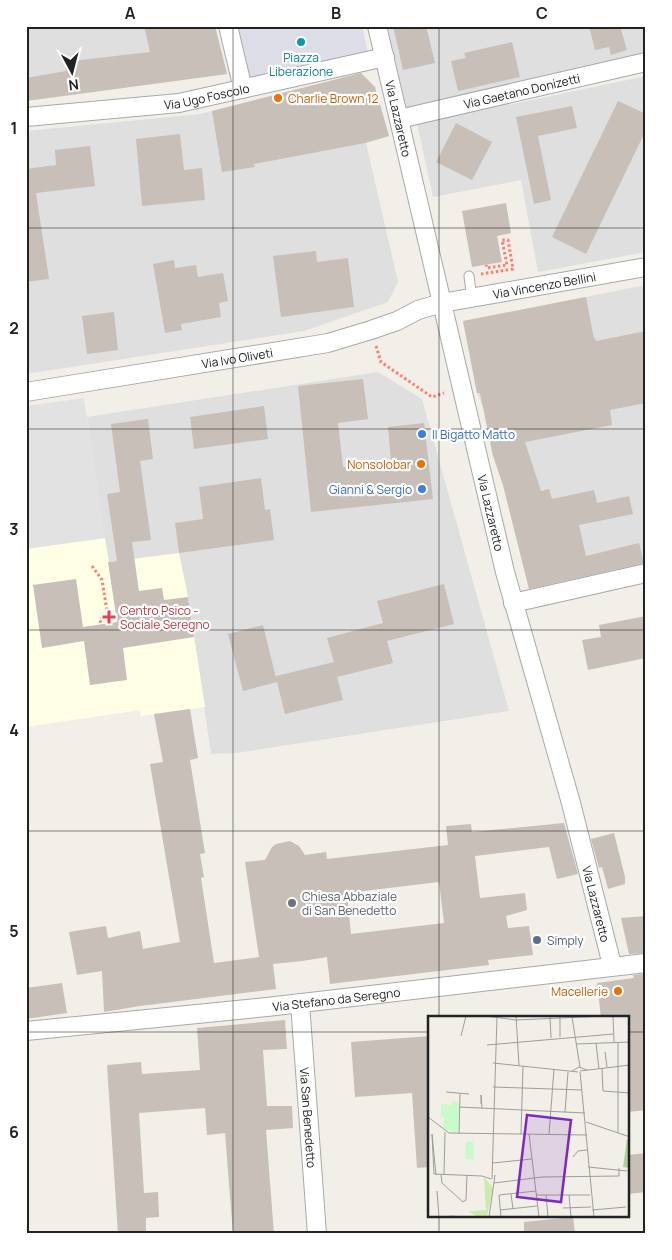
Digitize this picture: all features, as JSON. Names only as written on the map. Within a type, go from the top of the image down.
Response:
[{"type":"street","points":[[228,26],[244,89]]},
{"type":"street","points":[[378,26],[385,57]]},
{"type":"street","name":"Via Ugo Foscolo","points":[[26,117],[179,103],[385,57]]},
{"type":"street","name":"Via Lazzaretto","points":[[385,57],[513,603],[571,803],[612,965]]},
{"type":"street","name":"Via Gaetano Donizetti","points":[[399,119],[646,62]]},
{"type":"street","name":"Via Vincenzo Bellini","points":[[442,304],[646,267]]},
{"type":"street","name":"Via Ivo Oliveti","points":[[26,392],[328,343],[396,321],[418,310],[442,304]]},
{"type":"street","points":[[513,603],[646,573]]},
{"type":"street","name":"Via Stefano da Seregno","points":[[26,1031],[300,1003],[646,962]]},
{"type":"street","name":"Via San Benedetto","points":[[300,1003],[316,1234]]},
{"type":"lane","points":[[469,276],[472,299]]},
{"type":"path","points":[[469,276],[512,269],[508,240],[502,240],[507,265],[486,266],[482,269]]},
{"type":"path","points":[[371,330],[381,362],[432,397],[462,388]]},
{"type":"path","points":[[92,566],[102,580],[108,617],[100,618],[101,625]]},
{"type":"shaded area","points":[[26,26],[215,26],[227,74],[26,101]]},
{"type":"shaded area","name":"Piazza Liberazione","points":[[233,26],[362,26],[369,58],[247,85]]},
{"type":"shaded area","points":[[387,26],[646,26],[646,54],[405,108]]},
{"type":"shaded area","points":[[361,73],[375,87],[389,136],[366,143],[398,282],[388,302],[304,331],[26,374],[26,131],[200,114]]},
{"type":"shaded area","points":[[646,76],[646,252],[538,272],[521,180],[433,197],[417,124]]},
{"type":"shaded area","points":[[646,285],[646,564],[529,589],[503,485],[492,451],[483,407],[477,393],[463,321]]},
{"type":"shaded area","points":[[378,372],[422,399],[509,711],[236,753],[211,754],[188,597],[179,554],[108,562],[87,417]]},
{"type":"shaded area","points":[[84,398],[105,538],[26,549],[26,406]]},
{"type":"shaded area","name":"Centro Psico - Sociale Seregno","points":[[105,538],[109,562],[179,553],[188,597],[205,707],[141,716],[140,710],[26,727],[26,549]]},
{"type":"building","points":[[144,26],[215,26],[227,74],[26,101],[26,78],[66,71],[64,62],[150,52]]},
{"type":"building","points":[[393,26],[426,26],[435,63],[403,70]]},
{"type":"building","points":[[589,26],[620,26],[627,50],[611,55],[609,47],[595,50]]},
{"type":"building","points":[[512,42],[520,77],[458,91],[451,61],[466,58],[464,53]]},
{"type":"building","points":[[361,73],[375,87],[389,136],[365,143],[254,164],[255,167],[222,172],[212,111]]},
{"type":"building","points":[[618,101],[646,114],[646,130],[586,254],[552,237]]},
{"type":"building","points":[[572,106],[577,128],[538,136],[551,200],[534,204],[516,117]]},
{"type":"building","points":[[456,123],[492,142],[472,180],[436,162]]},
{"type":"building","points":[[180,134],[184,170],[202,168],[205,200],[142,206],[136,139]]},
{"type":"building","points":[[90,146],[95,186],[36,193],[49,279],[26,282],[26,169],[56,165],[55,150]]},
{"type":"building","points":[[506,203],[511,233],[497,236],[502,262],[472,267],[462,211]]},
{"type":"building","points":[[316,251],[317,262],[348,258],[354,307],[281,317],[273,256]]},
{"type":"building","points":[[174,260],[175,268],[196,265],[198,277],[223,273],[228,301],[219,303],[221,317],[181,324],[182,330],[165,333],[153,264]]},
{"type":"building","points":[[586,297],[594,339],[596,341],[646,331],[646,403],[610,410],[612,425],[525,442],[541,491],[549,489],[552,499],[594,490],[597,503],[629,496],[633,514],[579,525],[586,556],[639,543],[644,563],[529,589],[503,485],[493,456],[480,393],[477,393],[463,321]]},
{"type":"building","points":[[114,312],[118,350],[87,354],[82,316]]},
{"type":"building","points":[[363,379],[368,419],[338,423],[343,467],[391,462],[388,427],[424,423],[433,499],[311,512],[298,386]]},
{"type":"building","points":[[264,406],[268,439],[194,449],[190,417]]},
{"type":"building","points":[[148,419],[153,459],[140,461],[151,540],[132,542],[139,591],[162,588],[164,600],[188,597],[194,637],[123,648],[127,680],[90,685],[84,641],[42,648],[33,585],[76,579],[83,627],[117,622],[108,562],[117,561],[107,494],[120,492],[111,424]]},
{"type":"building","points":[[261,478],[265,510],[270,509],[274,540],[179,553],[175,523],[203,519],[199,487]]},
{"type":"building","points":[[444,584],[454,624],[387,641],[393,663],[337,677],[343,700],[285,714],[277,682],[243,691],[228,634],[263,625],[276,678],[276,676],[334,662],[327,638],[383,623],[377,601]]},
{"type":"building","points":[[646,616],[646,658],[588,670],[582,640],[601,637],[599,625]]},
{"type":"building","points":[[190,709],[198,758],[190,760],[205,853],[200,854],[204,877],[201,878],[214,963],[259,957],[245,862],[265,860],[272,847],[276,844],[290,841],[299,846],[305,855],[326,852],[327,859],[448,845],[446,826],[471,824],[472,832],[564,823],[578,874],[557,879],[549,847],[475,856],[480,898],[525,893],[527,910],[506,916],[508,928],[529,926],[533,955],[488,960],[489,965],[330,984],[327,957],[273,964],[276,989],[104,1012],[102,971],[77,975],[69,932],[106,926],[108,938],[140,931],[143,949],[180,942],[150,764],[163,762],[154,714]],"holes":[[[439,882],[444,923],[351,934],[347,893]]]},
{"type":"building","points":[[614,833],[625,884],[608,889],[602,867],[599,868],[591,839]]},
{"type":"building","points":[[646,916],[646,953],[629,954],[621,918]]},
{"type":"building","points":[[646,974],[646,1022],[643,1022],[646,1039],[646,1110],[630,1112],[630,1016],[601,1016],[597,983],[634,978],[633,975]]},
{"type":"building","points":[[62,983],[67,1013],[26,1019],[26,988]]},
{"type":"building","points":[[285,1020],[287,1049],[263,1050],[267,1106],[292,1106],[293,1128],[266,1130],[274,1234],[233,1234],[225,1133],[207,1135],[205,1108],[139,1113],[144,1193],[158,1192],[159,1217],[146,1218],[146,1234],[118,1234],[107,1065],[141,1062],[142,1074],[200,1070],[197,1028]]},
{"type":"building","points":[[428,1036],[428,1167],[417,1168],[412,1093],[355,1097],[351,1042]]},
{"type":"building","points":[[646,1153],[646,1192],[630,1194],[630,1155]]},
{"type":"building","points":[[573,1218],[575,1234],[524,1234],[524,1222]]},
{"type":"place","name":"Piazza Liberazione","points":[[301,42]]},
{"type":"place","name":"Charlie Brown 12","points":[[278,98]]},
{"type":"place","name":"Il Bigatto Matto","points":[[422,434]]},
{"type":"place","name":"Nonsolobar","points":[[421,464]]},
{"type":"place","name":"Gianni & Sergio","points":[[422,489]]},
{"type":"place","name":"Centro Psico - Sociale Seregno","points":[[109,617]]},
{"type":"place","name":"Chiesa Abbaziale di San Benedetto","points":[[292,903]]},
{"type":"place","name":"Simply","points":[[537,940]]},
{"type":"place","name":"Macellerie","points":[[618,991]]}]
